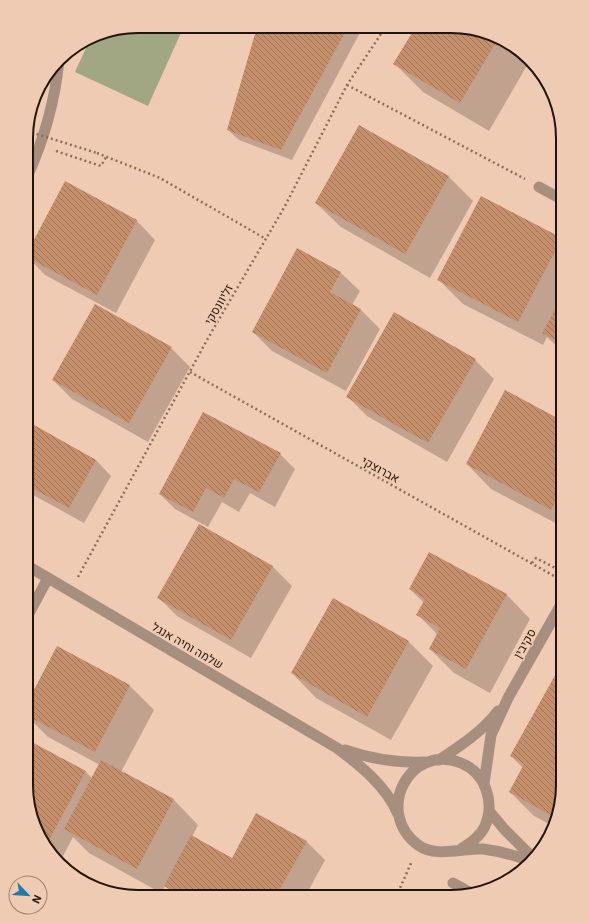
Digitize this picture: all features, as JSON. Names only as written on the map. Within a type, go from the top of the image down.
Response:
[{"type":"street","points":[[33,163],[40,146],[52,106],[57,72]]},
{"type":"street","points":[[539,187],[556,196]]},
{"type":"street","name":"שלמה וחיה אנגל","points":[[33,569],[337,748],[359,765],[381,787],[392,801],[398,814]]},
{"type":"street","points":[[33,606],[48,578]]},
{"type":"street","name":"סקיבין","points":[[484,784],[491,735],[508,698],[556,613]]},
{"type":"street","name":"סקיבין","points":[[433,761],[468,740],[490,721],[508,698]]},
{"type":"street","name":"שלמה וחיה אנגל","points":[[337,748],[368,758],[409,763],[433,761]]},
{"type":"street","points":[[445,759],[461,763],[475,772],[484,784],[488,795],[489,811],[485,827],[475,840],[461,849],[450,852],[434,852],[419,846],[407,835],[399,821],[397,805],[403,782],[414,770],[433,761],[445,759]]},
{"type":"street","points":[[489,811],[505,830],[529,854]]},
{"type":"street","points":[[461,849],[503,852],[525,859]]},
{"type":"street","points":[[453,883],[464,889]]},
{"type":"path","name":"זליוונסקי","points":[[70,591],[190,372],[285,206],[347,85],[382,33]]},
{"type":"path","points":[[347,85],[539,187]]},
{"type":"path","points":[[33,133],[97,153],[160,178],[266,239]]},
{"type":"path","points":[[40,146],[101,166],[106,157]]},
{"type":"path","name":"אברוצקי","points":[[190,372],[556,577]]},
{"type":"path","points":[[532,563],[536,558],[556,568]]},
{"type":"path","points":[[399,890],[419,846]]},
{"type":"green space","points":[[131,33],[181,33],[148,106],[75,72],[87,46],[98,41],[117,35]]},
{"type":"building","points":[[255,33],[345,33],[281,150],[227,130]]},
{"type":"building","points":[[412,33],[465,34],[496,43],[460,103],[393,64]]},
{"type":"building","points":[[359,125],[449,176],[405,254],[315,203]]},
{"type":"building","points":[[65,181],[137,220],[97,295],[33,260],[33,242]]},
{"type":"building","points":[[481,196],[556,235],[556,249],[518,322],[437,280]]},
{"type":"building","points":[[297,248],[341,272],[330,292],[361,309],[327,373],[252,332]]},
{"type":"building","points":[[95,304],[172,347],[129,423],[52,380]]},
{"type":"building","points":[[556,308],[556,340],[542,333]]},
{"type":"building","points":[[394,312],[476,359],[428,443],[346,397]]},
{"type":"building","points":[[505,390],[556,417],[556,501],[551,510],[466,464]]},
{"type":"building","points":[[203,412],[281,453],[259,492],[234,479],[224,498],[206,488],[193,512],[159,494]]},
{"type":"building","points":[[33,424],[96,460],[69,508],[33,489]]},
{"type":"building","points":[[199,524],[273,566],[231,640],[157,598]]},
{"type":"building","points":[[429,552],[507,594],[466,669],[429,649],[440,628],[416,615],[425,599],[409,589]]},
{"type":"building","points":[[333,598],[409,641],[367,717],[291,673]]},
{"type":"building","points":[[57,646],[130,685],[95,752],[33,719],[33,692]]},
{"type":"building","points":[[556,674],[556,792],[551,815],[509,792],[524,764],[510,756]]},
{"type":"building","points":[[33,743],[86,771],[49,840],[41,825],[35,806],[33,785]]},
{"type":"building","points":[[101,760],[174,799],[137,869],[64,829]]},
{"type":"building","points":[[256,813],[307,841],[279,890],[172,890],[164,886],[191,835],[232,858]]}]
